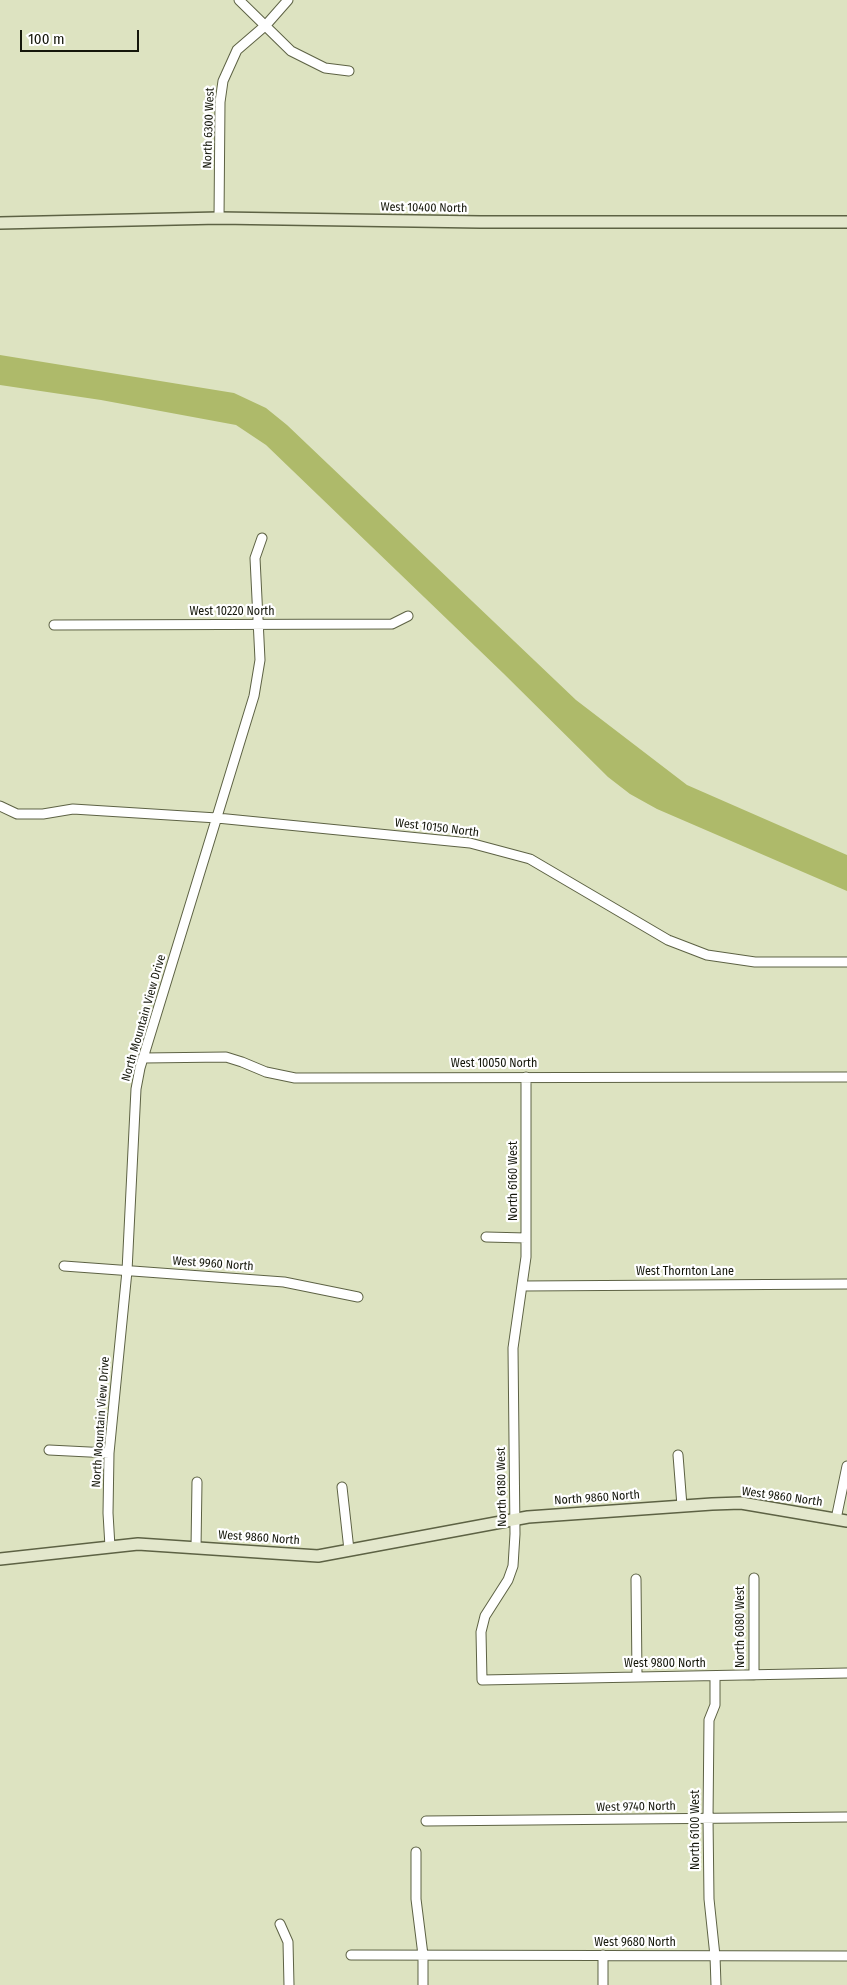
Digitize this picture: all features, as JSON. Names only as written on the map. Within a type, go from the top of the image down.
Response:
[{"type":"street","points":[[239,0],[291,51],[325,68],[349,71]]},
{"type":"street","name":"North 6300 West","points":[[219,218],[220,102],[223,81],[237,50],[266,25],[288,0]]},
{"type":"street","name":"West 10400 North","points":[[0,223],[219,218],[480,222],[847,222]]},
{"type":"street","name":"North Mountain View Drive","points":[[110,1547],[108,1513],[109,1453],[127,1270],[136,1090],[144,1058],[254,696],[260,660],[255,558],[262,538]]},
{"type":"street","name":"West 10220 North","points":[[54,625],[392,624],[408,616]]},
{"type":"street","name":"West 10150 North","points":[[0,806],[17,814],[43,814],[72,808],[217,818],[470,843],[530,859],[668,940],[708,955],[755,962],[847,962]]},
{"type":"street","name":"West 10050 North","points":[[144,1058],[226,1057],[266,1072],[295,1078],[526,1076],[847,1077]]},
{"type":"street","name":"North 6160 West","points":[[523,1286],[526,1238],[526,1076]]},
{"type":"street","points":[[486,1237],[526,1238]]},
{"type":"street","name":"West 9960 North","points":[[64,1266],[284,1282],[358,1297]]},
{"type":"street","name":"West Thornton Lane","points":[[523,1286],[847,1284]]},
{"type":"street","name":"North 6180 West","points":[[482,1680],[481,1632],[485,1616],[508,1580],[513,1566],[515,1520],[513,1348],[514,1331],[523,1286]]},
{"type":"street","points":[[50,1450],[109,1453]]},
{"type":"street","points":[[678,1455],[682,1506]]},
{"type":"street","points":[[842,1520],[847,1466]]},
{"type":"street","points":[[196,1548],[197,1482]]},
{"type":"street","points":[[342,1487],[349,1550]]},
{"type":"street","name":"West 9860 North","points":[[682,1506],[741,1503],[842,1520]]},
{"type":"street","name":"North 9860 North","points":[[515,1520],[566,1513],[682,1506]]},
{"type":"street","name":"West 9860 North","points":[[0,1559],[138,1544],[318,1556],[515,1520]]},
{"type":"street","name":"North 6080 West","points":[[754,1578],[754,1675]]},
{"type":"street","points":[[636,1579],[637,1676]]},
{"type":"street","name":"West 9800 North","points":[[482,1680],[847,1673]]},
{"type":"street","name":"North 6100 West","points":[[715,1676],[715,1705],[709,1720],[708,1818],[709,1900],[716,1985]]},
{"type":"street","name":"West 9740 North","points":[[426,1821],[847,1817]]},
{"type":"street","points":[[416,1852],[416,1899],[423,1955],[423,1985]]},
{"type":"street","points":[[280,1924],[288,1942],[289,1985]]},
{"type":"street","name":"West 9680 North","points":[[351,1955],[847,1956]]},
{"type":"street","points":[[603,1955],[603,1985]]},
{"type":"green space","points":[[0,355],[234,393],[266,408],[287,425],[576,700],[687,785],[847,855],[847,891],[657,809],[630,794],[608,777],[266,445],[236,425],[101,400],[0,385]]}]
